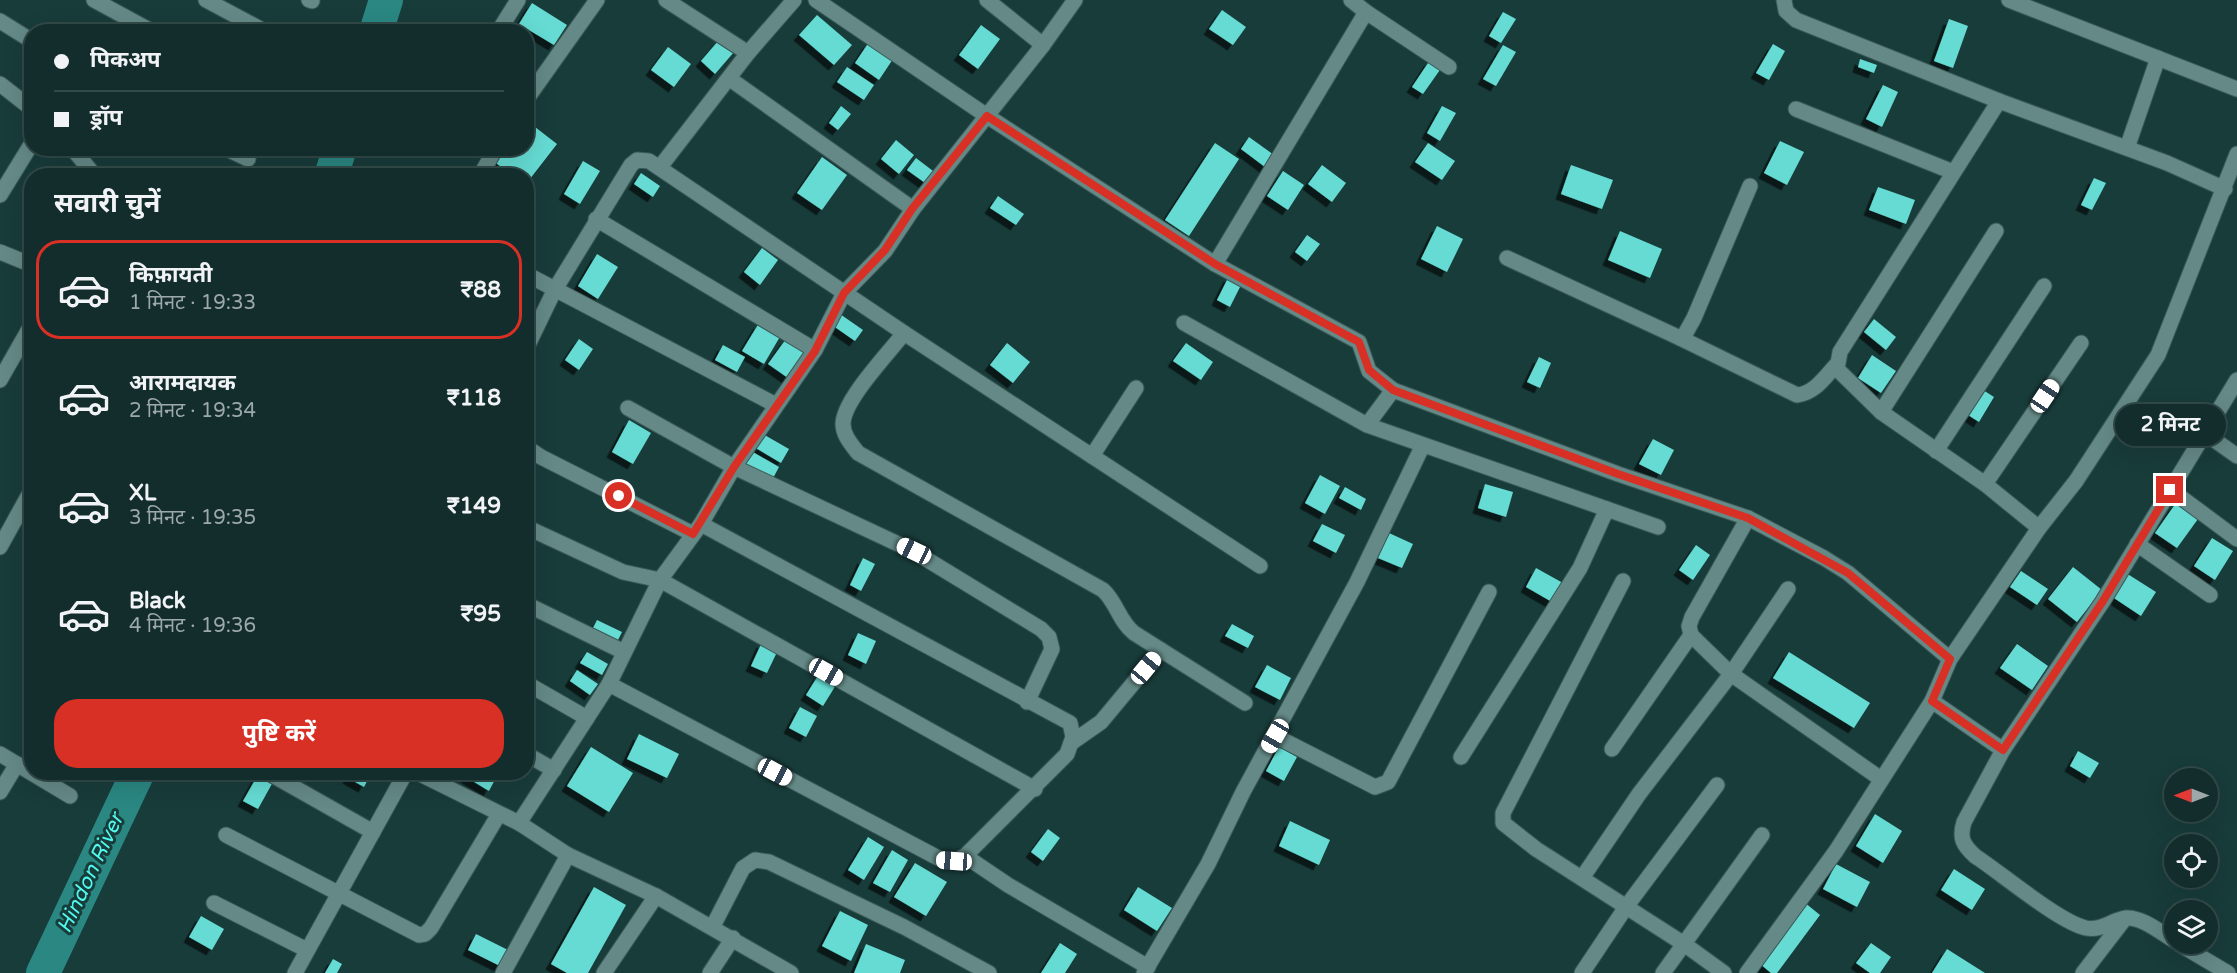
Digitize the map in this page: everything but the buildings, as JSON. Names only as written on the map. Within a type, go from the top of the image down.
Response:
[{"type":"street","points":[[94,0],[138,24]]},
{"type":"street","points":[[206,0],[251,24]]},
{"type":"street","points":[[503,24],[518,0]]},
{"type":"street","points":[[534,89],[597,0]]},
{"type":"street","points":[[666,0],[748,53]]},
{"type":"street","points":[[660,166],[748,53],[794,0]]},
{"type":"street","points":[[816,0],[987,116],[1215,264],[1359,342],[1369,370],[1393,390],[1618,474],[1748,518],[1848,573],[1950,659]]},
{"type":"street","points":[[987,0],[1043,45]]},
{"type":"street","points":[[519,823],[609,684],[660,580],[697,529],[734,467],[815,351],[844,293],[885,250],[912,209],[1043,45],[1075,0]]},
{"type":"street","points":[[1351,0],[1449,67]]},
{"type":"street","points":[[1784,0],[1786,11],[1796,20],[2127,148],[2225,189]]},
{"type":"street","points":[[2009,0],[2237,89]]},
{"type":"street","points":[[1215,264],[1366,12]]},
{"type":"street","points":[[0,21],[24,36]]},
{"type":"street","points":[[2127,148],[2158,58]]},
{"type":"street","points":[[730,79],[912,209]]},
{"type":"street","points":[[0,84],[24,103]]},
{"type":"street","points":[[1999,100],[1840,352],[1837,364],[1839,373],[1881,412],[1985,484],[2039,528]]},
{"type":"street","points":[[1796,109],[1953,172]]},
{"type":"street","points":[[1746,973],[1836,851],[1932,701],[1950,659],[2039,528],[2076,481],[2158,355],[2237,154]]},
{"type":"street","points":[[0,195],[24,156]]},
{"type":"street","points":[[79,156],[88,168]]},
{"type":"street","points":[[242,156],[248,159]]},
{"type":"street","points":[[534,332],[554,291],[631,165],[637,160],[650,162],[660,166],[904,333],[1260,566]]},
{"type":"street","points":[[1680,338],[1684,336],[1694,318],[1750,186]]},
{"type":"street","points":[[596,219],[815,351]]},
{"type":"street","points":[[1881,412],[1996,231]]},
{"type":"street","points":[[0,252],[24,262]]},
{"type":"street","points":[[1507,258],[1797,395],[1806,394],[1814,389],[1837,364]]},
{"type":"street","points":[[534,279],[776,405]]},
{"type":"street","points":[[1936,451],[2044,286]]},
{"type":"street","points":[[1184,324],[1367,425],[1658,527]]},
{"type":"street","points":[[904,333],[849,405],[843,423],[847,439],[858,453],[1103,590],[1113,600],[1124,625],[1245,703]]},
{"type":"street","points":[[0,380],[24,338]]},
{"type":"street","points":[[1985,484],[2081,343]]},
{"type":"street","points":[[2164,935],[2137,920],[2124,918],[2103,928],[2086,928],[2065,918],[1964,846],[1960,834],[1964,822],[2003,750],[2138,544],[2206,434],[2231,405],[2237,380]]},
{"type":"street","points":[[1092,456],[1136,387]]},
{"type":"street","points":[[1367,425],[1393,390]]},
{"type":"street","points":[[628,408],[734,467],[914,551],[1041,629],[1049,637],[1052,649],[1027,702]]},
{"type":"street","points":[[2206,434],[2237,456]]},
{"type":"street","points":[[965,856],[1146,970],[1208,864],[1243,792],[1357,582],[1423,445]]},
{"type":"street","points":[[534,452],[697,529],[1070,723],[1073,737],[1067,753],[1035,789],[965,856],[954,861],[942,860],[609,684]]},
{"type":"street","points":[[2170,490],[2237,538]]},
{"type":"street","points":[[0,547],[24,504]]},
{"type":"street","points":[[1461,757],[1580,568],[1606,509]]},
{"type":"street","points":[[1748,518],[1692,617],[1689,626],[1691,635],[1731,674],[1881,779]]},
{"type":"street","points":[[534,531],[623,572],[660,580],[1035,789]]},
{"type":"street","points":[[2138,544],[2210,595]]},
{"type":"street","points":[[1623,581],[1503,813],[1503,823],[1508,830],[1684,944],[1724,973]]},
{"type":"street","points":[[1582,879],[1639,794],[1731,674],[1788,589]]},
{"type":"street","points":[[1275,736],[1375,787],[1382,787],[1388,782],[1489,592]]},
{"type":"street","points":[[534,608],[624,652]]},
{"type":"street","points":[[1612,748],[1691,635]]},
{"type":"street","points":[[1071,744],[1101,722],[1161,650]]},
{"type":"street","points":[[534,688],[587,718]]},
{"type":"street","points":[[1932,701],[2003,750]]},
{"type":"street","points":[[0,753],[24,768]]},
{"type":"street","points":[[534,759],[554,770]]},
{"type":"street","points":[[0,792],[17,764]]},
{"type":"street","points":[[44,780],[70,796]]},
{"type":"street","points":[[281,780],[373,832]]},
{"type":"street","points":[[295,973],[402,780]]},
{"type":"street","points":[[432,780],[519,823],[568,855],[656,896],[712,926],[791,973]]},
{"type":"street","points":[[1582,973],[1626,907],[1717,785]]},
{"type":"street","points":[[226,834],[419,935],[425,934],[499,814]]},
{"type":"street","points":[[1663,973],[1762,835]]},
{"type":"street","points":[[503,973],[568,855]]},
{"type":"street","points":[[712,926],[743,868],[755,860],[769,862],[904,927],[989,973]]},
{"type":"street","points":[[604,973],[656,896]]},
{"type":"street","points":[[214,903],[308,950]]},
{"type":"street","points":[[2083,973],[2124,918]]},
{"type":"street","points":[[710,973],[733,938]]},
{"type":"street","points":[[2196,954],[2228,973]]},
{"type":"waterway","name":"Hindon River","points":[[378,24],[386,0]]},
{"type":"waterway","name":"Hindon River","points":[[334,168],[337,156]]},
{"type":"waterway","name":"Hindon River","points":[[43,973],[134,780]]},
{"type":"route","points":[[619,496],[693,534],[734,467],[815,351],[844,293],[885,250],[912,209],[987,116],[1215,264],[1359,342],[1369,370],[1393,390],[1618,474],[1748,518],[1824,558],[1848,573],[1950,659],[1932,701],[2003,750],[2103,601],[2170,490]]}]
